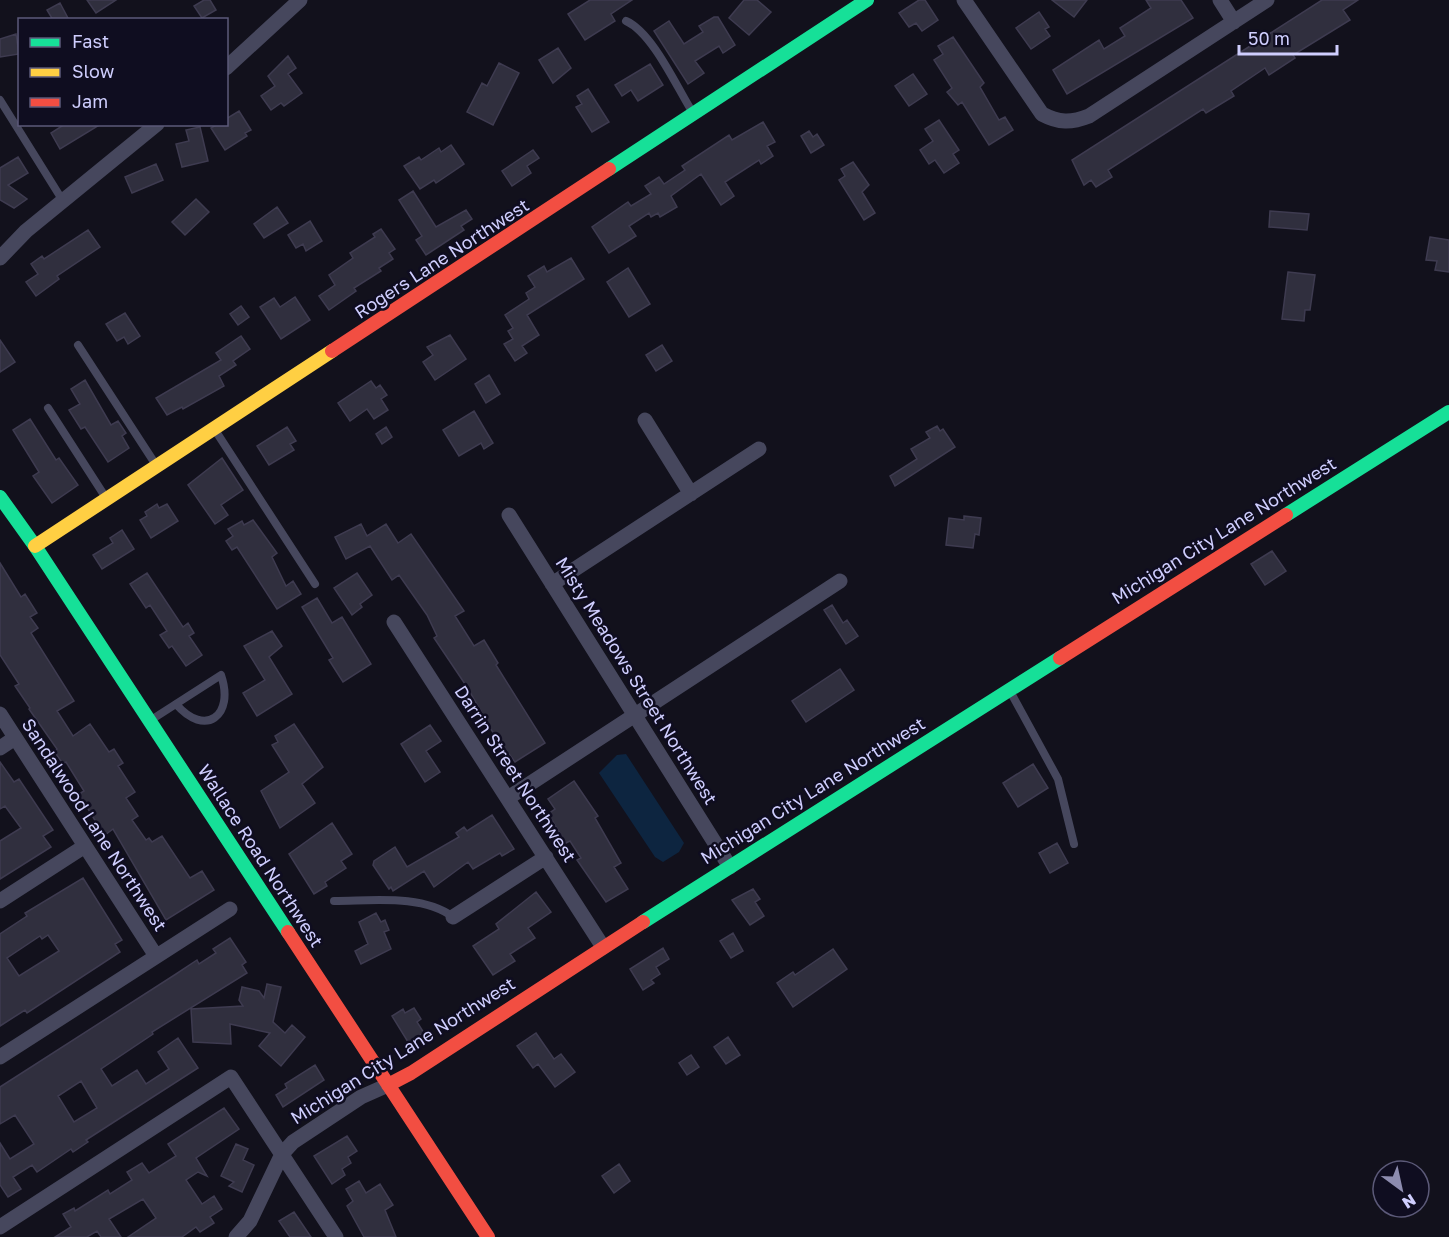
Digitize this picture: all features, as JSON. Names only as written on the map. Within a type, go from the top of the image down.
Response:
[{"type":"street","points":[[228,66],[300,0]]},
{"type":"street","name":"Rogers Lane Northwest","points":[[35,546],[867,0]]},
{"type":"street","points":[[1220,0],[1234,22]]},
{"type":"street","points":[[970,2],[1030,99],[1042,114],[1057,122],[1074,122],[1089,117],[1267,0]]},
{"type":"street","points":[[0,258],[26,231],[155,126]]},
{"type":"street","name":"Michigan City Lane Northwest","points":[[236,1237],[250,1221],[266,1193],[282,1154],[303,1135],[361,1097],[411,1073],[603,947],[1449,412]]},
{"type":"street","points":[[645,420],[691,494]]},
{"type":"street","points":[[552,584],[759,449]]},
{"type":"street","name":"Wallace Road Northwest","points":[[0,497],[150,720],[488,1237]]},
{"type":"street","name":"Misty Meadows Street Northwest","points":[[508,515],[730,867]]},
{"type":"street","points":[[508,798],[840,581]]},
{"type":"street","name":"Darrin Street Northwest","points":[[394,622],[603,947]]},
{"type":"street","name":"Sandalwood Lane Northwest","points":[[0,714],[156,956]]},
{"type":"street","points":[[0,748],[15,738]]},
{"type":"street","points":[[0,901],[85,846]]},
{"type":"street","points":[[453,917],[546,857]]},
{"type":"street","points":[[0,1057],[230,909]]},
{"type":"street","points":[[0,1227],[231,1077],[336,1237]]},
{"type":"lane","points":[[626,21],[637,26],[650,43],[694,115]]},
{"type":"lane","points":[[0,100],[18,124]]},
{"type":"lane","points":[[19,126],[63,201]]},
{"type":"lane","points":[[78,345],[157,466]]},
{"type":"lane","points":[[48,408],[107,499]]},
{"type":"lane","points":[[214,429],[315,584]]},
{"type":"lane","points":[[150,720],[221,675],[225,688],[225,704],[211,719],[203,721],[186,716],[176,704]]},
{"type":"lane","points":[[1010,690],[1058,779],[1074,844]]},
{"type":"lane","points":[[334,901],[425,904],[440,907],[453,917]]},
{"type":"water","points":[[626,754],[684,843],[679,852],[663,862],[655,857],[599,773],[617,755]]},
{"type":"building","points":[[87,0],[116,0],[96,13]]},
{"type":"building","points":[[204,0],[210,0],[216,10],[202,18],[194,6]]},
{"type":"building","points":[[590,0],[632,0],[611,14],[615,21],[585,40],[568,14]]},
{"type":"building","points":[[744,0],[757,0],[771,12],[749,35],[729,18]]},
{"type":"building","points":[[919,0],[925,0],[938,20],[922,31],[916,23],[909,27],[899,13]]},
{"type":"building","points":[[1052,0],[1087,0],[1074,17]]},
{"type":"building","points":[[1146,0],[1181,0],[1193,18],[1067,94],[1053,70],[1099,40],[1104,49],[1125,36],[1120,28],[1151,8]]},
{"type":"building","points":[[1322,0],[1358,0],[1343,10],[1350,20],[1293,55],[1295,58],[1269,75],[1265,68],[1231,91],[1234,96],[1206,113],[1203,109],[1108,170],[1112,177],[1096,187],[1091,180],[1084,185],[1072,160]]},
{"type":"building","points":[[60,3],[68,18],[52,18],[47,10]]},
{"type":"building","points":[[1039,12],[1049,27],[1045,29],[1050,36],[1031,49],[1016,28]]},
{"type":"building","points":[[718,17],[735,45],[723,53],[719,46],[695,61],[704,73],[688,84],[654,31],[669,21],[684,44],[703,32],[699,26]]},
{"type":"building","points":[[16,34],[18,54],[0,57],[0,39]]},
{"type":"building","points":[[953,37],[984,83],[980,87],[999,120],[1005,117],[1013,130],[989,145],[962,102],[958,105],[947,92],[952,88],[934,60],[943,54],[938,46]]},
{"type":"building","points":[[558,48],[571,68],[553,83],[539,60]]},
{"type":"building","points":[[288,56],[296,68],[288,74],[302,93],[284,106],[281,103],[271,110],[261,96],[275,86],[268,76]]},
{"type":"building","points":[[499,63],[519,73],[493,125],[467,112],[482,83],[487,86]]},
{"type":"building","points":[[650,64],[663,85],[638,101],[631,90],[622,96],[615,85]]},
{"type":"building","points":[[913,74],[927,94],[909,106],[895,86]]},
{"type":"building","points":[[588,89],[609,122],[592,132],[576,107],[582,104],[577,96]]},
{"type":"building","points":[[239,111],[251,130],[245,133],[247,136],[225,150],[211,128],[228,126],[228,118]]},
{"type":"building","points":[[939,120],[959,150],[953,154],[959,163],[944,173],[935,160],[929,164],[920,150],[933,141],[925,129]]},
{"type":"building","points":[[763,122],[775,142],[767,146],[773,156],[761,164],[759,160],[725,182],[734,196],[721,205],[701,174],[671,196],[677,207],[660,217],[658,213],[651,217],[649,213],[629,226],[636,236],[609,253],[592,227],[628,202],[631,206],[651,194],[645,186],[659,177],[664,184],[685,170],[682,166],[729,135],[732,140]]},
{"type":"building","points":[[62,126],[98,126],[60,149],[51,133]]},
{"type":"building","points":[[200,127],[208,161],[182,167],[176,144],[189,141],[186,130]]},
{"type":"building","points":[[809,131],[813,137],[817,134],[824,145],[811,153],[801,136]]},
{"type":"building","points":[[451,145],[464,164],[436,183],[434,180],[420,189],[404,166],[419,157],[421,160],[439,148],[441,152]]},
{"type":"building","points":[[533,150],[539,158],[527,166],[531,173],[512,186],[502,171]]},
{"type":"building","points":[[18,157],[28,173],[8,185],[27,199],[14,208],[0,200],[0,168]]},
{"type":"building","points":[[853,162],[869,185],[862,192],[875,213],[864,220],[839,180],[845,176],[841,169]]},
{"type":"building","points":[[156,164],[163,180],[132,193],[125,177]]},
{"type":"building","points":[[413,191],[436,227],[466,210],[472,219],[461,226],[464,230],[426,255],[416,240],[422,236],[399,200]]},
{"type":"building","points":[[196,199],[209,212],[185,235],[172,222]]},
{"type":"building","points":[[277,207],[288,223],[264,238],[254,224]]},
{"type":"building","points":[[1270,211],[1309,214],[1307,230],[1269,227]]},
{"type":"building","points":[[310,221],[322,241],[306,251],[303,244],[296,248],[288,235]]},
{"type":"building","points":[[381,229],[395,249],[389,253],[393,259],[379,268],[381,271],[354,288],[356,291],[329,310],[319,296],[335,285],[329,275],[353,258],[350,253],[375,237],[373,234]]},
{"type":"building","points":[[88,230],[100,247],[57,276],[59,279],[36,296],[26,282],[38,274],[31,264],[42,256],[44,259]]},
{"type":"building","points":[[1430,237],[1449,240],[1449,272],[1435,270],[1437,261],[1426,260]]},
{"type":"building","points":[[571,258],[584,279],[527,315],[539,335],[522,346],[527,353],[515,361],[504,344],[513,339],[508,331],[513,328],[505,315],[529,299],[526,293],[535,287],[528,276],[544,266],[547,272]]},
{"type":"building","points":[[628,268],[650,304],[629,317],[607,282]]},
{"type":"building","points":[[1288,272],[1315,275],[1310,310],[1305,310],[1304,321],[1282,319]]},
{"type":"building","points":[[295,297],[310,320],[281,339],[260,307],[274,298],[280,307]]},
{"type":"building","points":[[241,306],[249,317],[238,325],[230,314]]},
{"type":"building","points":[[125,313],[140,336],[128,344],[124,337],[117,341],[106,324]]},
{"type":"building","points":[[450,335],[466,359],[435,380],[423,362],[433,355],[427,347]]},
{"type":"building","points":[[241,336],[250,349],[233,361],[236,365],[219,376],[224,386],[183,409],[182,407],[167,415],[156,398],[221,360],[216,353]]},
{"type":"building","points":[[0,340],[15,362],[0,372]]},
{"type":"building","points":[[662,345],[672,361],[656,371],[646,355]]},
{"type":"building","points":[[489,375],[500,394],[486,403],[475,384]]},
{"type":"building","points":[[85,380],[111,425],[118,421],[126,433],[122,436],[129,448],[108,462],[85,427],[81,429],[69,410],[80,404],[71,389]]},
{"type":"building","points":[[371,381],[376,388],[380,385],[387,395],[381,399],[388,410],[374,419],[367,409],[350,421],[338,403]]},
{"type":"building","points":[[474,411],[493,443],[484,449],[481,443],[459,456],[443,430]]},
{"type":"building","points":[[30,419],[56,460],[59,458],[78,485],[52,503],[33,476],[39,472],[13,430]]},
{"type":"building","points":[[937,426],[940,431],[943,429],[955,447],[895,486],[890,476],[917,459],[911,449],[930,438],[926,432]]},
{"type":"building","points":[[287,427],[296,441],[290,444],[294,450],[269,465],[257,446]]},
{"type":"building","points":[[386,427],[392,437],[382,444],[376,434]]},
{"type":"building","points":[[222,458],[243,490],[221,505],[228,515],[215,524],[188,485]]},
{"type":"building","points":[[157,504],[159,508],[167,504],[178,521],[151,538],[140,520],[147,516],[145,512]]},
{"type":"building","points":[[964,516],[981,518],[979,535],[975,534],[973,548],[946,545],[949,518],[964,520]]},
{"type":"building","points":[[253,520],[277,553],[272,557],[286,586],[293,581],[301,594],[277,609],[237,547],[232,550],[226,541],[233,536],[228,529],[242,521],[244,525]]},
{"type":"building","points":[[361,524],[367,536],[386,524],[398,543],[411,534],[464,611],[455,616],[474,646],[484,640],[498,663],[496,665],[545,743],[515,762],[481,716],[483,715],[467,687],[434,638],[437,636],[427,615],[399,575],[392,580],[370,546],[346,559],[335,537]]},
{"type":"building","points":[[122,530],[134,549],[102,569],[93,555],[113,543],[110,538]]},
{"type":"building","points":[[1272,551],[1286,571],[1265,585],[1251,564]]},
{"type":"building","points":[[0,563],[21,597],[25,594],[37,613],[30,617],[38,628],[31,633],[74,701],[57,711],[73,736],[90,724],[109,752],[114,749],[123,763],[118,766],[135,792],[126,798],[138,816],[132,820],[146,840],[149,838],[152,842],[162,836],[190,878],[202,871],[214,890],[166,920],[113,829],[105,835],[96,822],[79,794],[84,791],[66,762],[63,764],[54,751],[57,749],[15,686],[19,684],[0,655]]},
{"type":"building","points":[[147,573],[183,627],[188,623],[194,633],[189,636],[202,655],[186,666],[172,646],[169,648],[160,635],[167,631],[150,605],[146,608],[130,584]]},
{"type":"building","points":[[357,573],[372,595],[360,604],[362,607],[352,615],[334,588]]},
{"type":"building","points":[[317,598],[332,623],[342,617],[371,664],[343,682],[329,660],[333,658],[302,607]]},
{"type":"building","points":[[832,605],[843,623],[847,620],[858,636],[846,644],[824,610]]},
{"type":"building","points":[[272,631],[282,646],[269,657],[292,694],[257,716],[243,693],[265,680],[244,646]]},
{"type":"building","points":[[840,669],[854,690],[806,722],[792,701]]},
{"type":"building","points":[[294,724],[323,767],[302,784],[315,803],[280,828],[261,791],[289,772],[272,745],[278,742],[275,736]]},
{"type":"building","points":[[430,725],[441,741],[426,751],[440,772],[425,782],[401,744]]},
{"type":"building","points":[[0,762],[14,782],[19,779],[53,830],[43,836],[51,847],[0,879],[0,841],[21,828],[5,806],[0,809]]},
{"type":"building","points":[[1033,764],[1048,788],[1018,807],[1003,783]]},
{"type":"building","points":[[574,781],[598,816],[595,818],[621,863],[614,867],[628,889],[606,902],[577,860],[581,858],[570,841],[566,843],[548,814],[555,809],[548,799]]},
{"type":"building","points":[[492,815],[514,849],[502,856],[500,853],[473,869],[468,862],[434,887],[424,871],[393,891],[391,887],[389,889],[373,865],[374,861],[395,847],[407,867],[459,837],[456,833],[464,827],[467,831]]},
{"type":"building","points":[[332,823],[352,854],[341,861],[346,868],[325,882],[327,886],[314,894],[289,854]]},
{"type":"building","points":[[1057,843],[1068,863],[1050,873],[1039,853]]},
{"type":"building","points":[[83,878],[122,940],[115,944],[120,952],[27,1013],[25,1010],[0,1026],[0,934],[27,916],[25,913]],"holes":[[[48,935],[59,951],[19,976],[7,958],[40,936],[42,939]]]},
{"type":"building","points":[[753,889],[760,899],[755,902],[764,916],[750,925],[732,900]]},
{"type":"building","points":[[536,892],[551,912],[528,928],[535,938],[510,954],[515,961],[493,975],[473,946],[499,929],[496,924]]},
{"type":"building","points":[[376,913],[381,922],[385,920],[389,930],[384,932],[391,949],[361,964],[355,951],[368,944],[359,922]]},
{"type":"building","points":[[733,933],[743,951],[731,958],[720,941]]},
{"type":"building","points":[[230,938],[246,962],[242,965],[247,973],[152,1032],[153,1034],[101,1069],[112,1086],[137,1070],[146,1084],[169,1069],[158,1052],[178,1038],[198,1068],[86,1140],[88,1142],[73,1152],[71,1149],[37,1172],[32,1165],[13,1177],[21,1189],[8,1197],[0,1185],[0,1143],[10,1159],[34,1144],[15,1115],[0,1124],[0,1087],[197,960],[199,964],[216,953],[213,949]],"holes":[[[81,1081],[97,1108],[74,1122],[58,1096]]]},
{"type":"building","points":[[663,948],[669,959],[656,967],[660,974],[651,980],[654,983],[643,990],[630,969]]},
{"type":"building","points":[[833,949],[847,969],[793,1007],[777,983],[793,972],[795,975]]},
{"type":"building","points":[[267,984],[281,987],[273,1022],[285,1033],[292,1025],[305,1037],[281,1066],[259,1046],[270,1033],[230,1024],[231,1044],[193,1042],[191,1009],[243,1006],[239,1000],[242,987],[259,991],[264,998]]},
{"type":"building","points":[[414,1008],[421,1019],[417,1022],[424,1033],[408,1042],[392,1016],[403,1009],[405,1013]]},
{"type":"building","points":[[536,1033],[554,1059],[561,1054],[575,1072],[555,1087],[538,1064],[533,1068],[517,1046]]},
{"type":"building","points":[[728,1037],[740,1055],[726,1064],[714,1047]]},
{"type":"building","points":[[691,1055],[699,1067],[687,1075],[679,1063]]},
{"type":"building","points":[[315,1065],[324,1080],[283,1107],[276,1095],[287,1088],[285,1084]]},
{"type":"building","points":[[224,1108],[239,1129],[196,1158],[207,1176],[198,1172],[186,1180],[202,1204],[214,1196],[222,1209],[210,1217],[214,1223],[200,1232],[196,1227],[182,1237],[128,1237],[156,1218],[143,1199],[109,1219],[121,1237],[101,1237],[97,1231],[87,1237],[55,1237],[71,1227],[63,1214],[74,1208],[75,1211],[108,1190],[110,1194],[132,1180],[127,1172],[142,1163],[149,1173],[176,1156],[168,1144]]},
{"type":"building","points":[[347,1136],[357,1151],[348,1157],[351,1163],[342,1169],[345,1175],[332,1184],[314,1156]]},
{"type":"building","points":[[236,1144],[248,1149],[243,1160],[254,1165],[242,1192],[229,1186],[234,1182],[221,1176]]},
{"type":"building","points":[[619,1164],[630,1181],[614,1193],[602,1176]]},
{"type":"building","points":[[359,1181],[366,1193],[380,1184],[393,1205],[385,1210],[396,1237],[364,1237],[347,1206],[353,1201],[346,1189]]},
{"type":"building","points":[[294,1212],[311,1237],[290,1237],[279,1221]]},
{"type":"traffic: fast","points":[[609,169],[867,0]]},
{"type":"traffic: fast","points":[[1286,515],[1449,412]]},
{"type":"traffic: fast","points":[[0,497],[35,546],[288,932]]},
{"type":"traffic: fast","points":[[643,922],[1060,658]]},
{"type":"traffic: slow","points":[[35,546],[332,351]]},
{"type":"traffic: jam","points":[[332,351],[609,169]]},
{"type":"traffic: jam","points":[[1060,658],[1286,515]]},
{"type":"traffic: jam","points":[[388,1085],[411,1073],[643,922]]},
{"type":"traffic: jam","points":[[288,932],[488,1237]]}]
